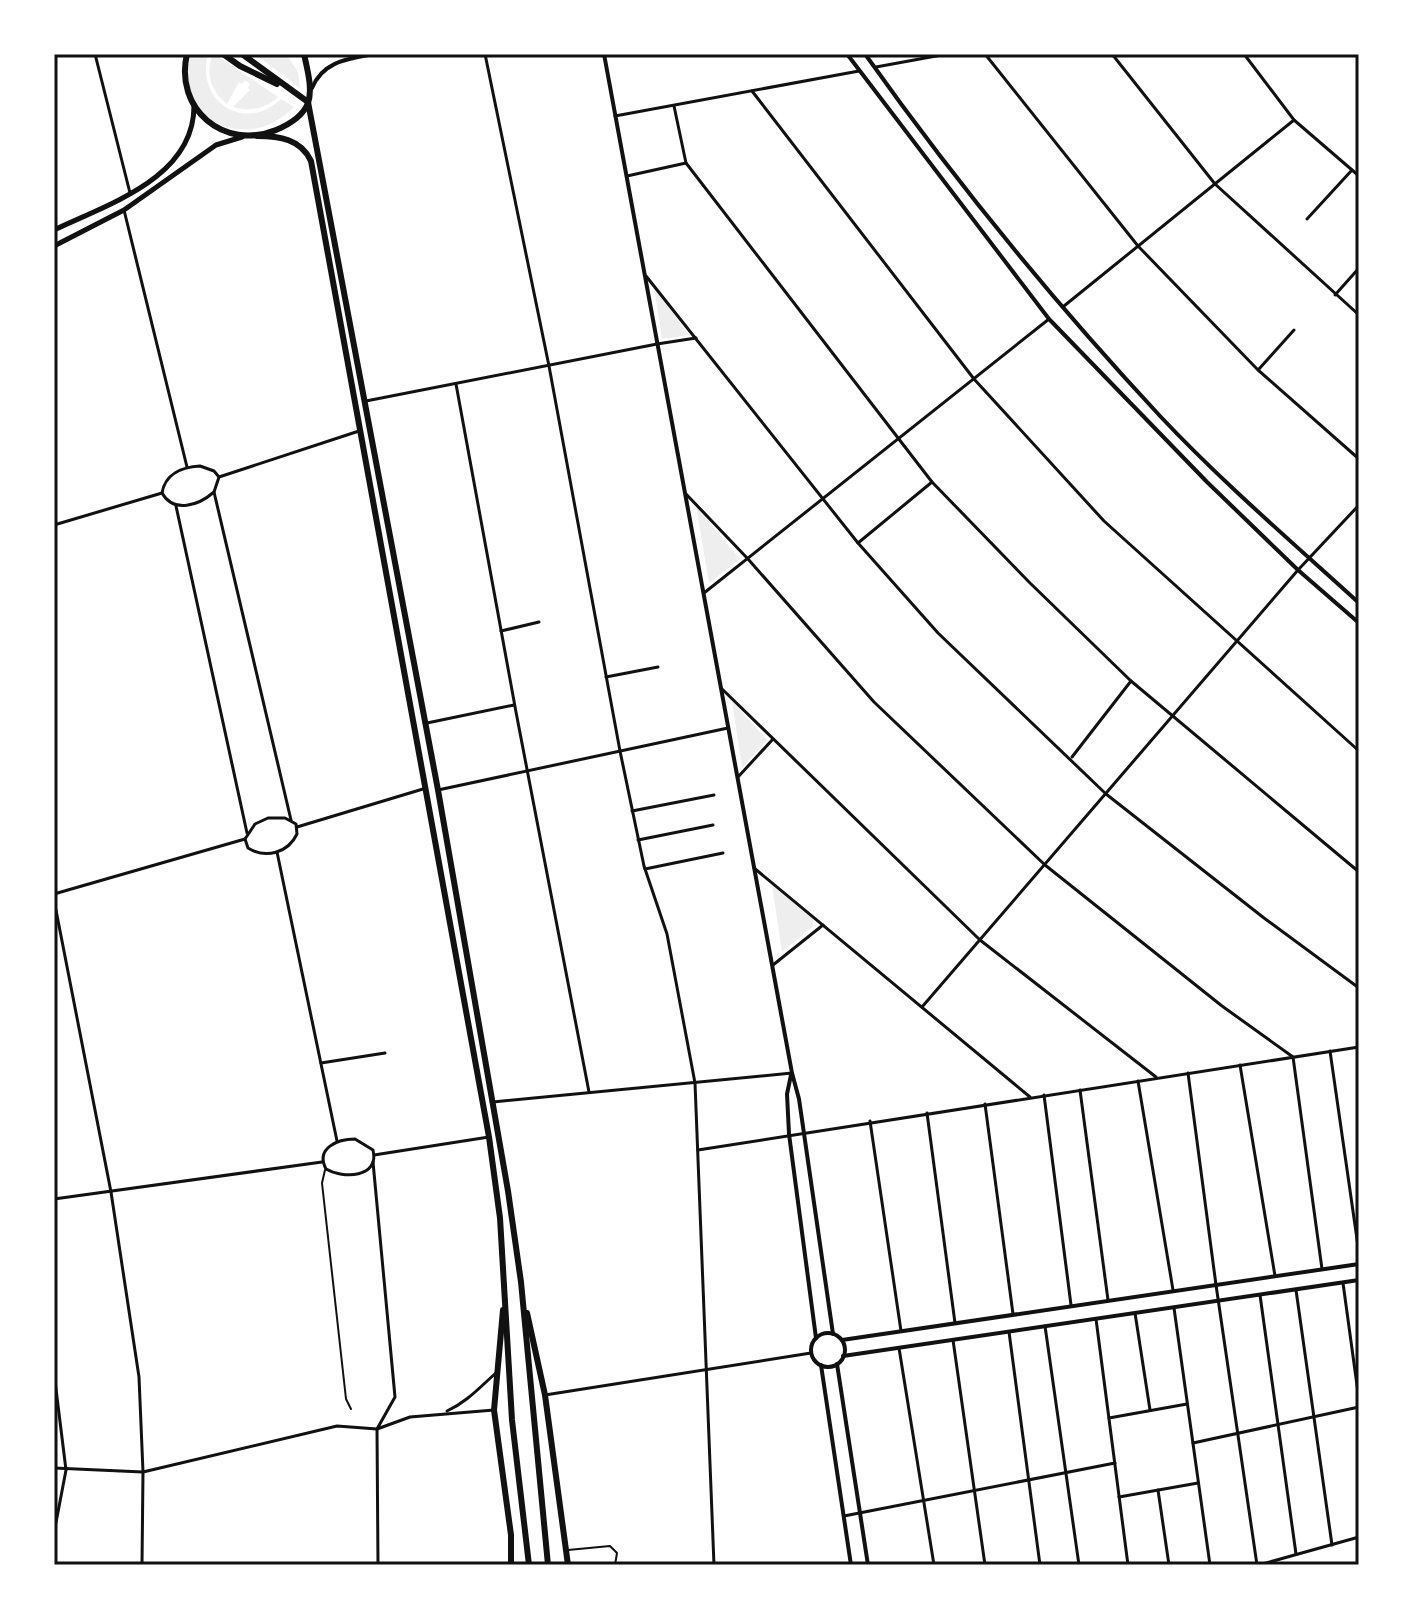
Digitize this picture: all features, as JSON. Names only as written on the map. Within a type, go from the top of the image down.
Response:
[{"type":"main road","points":[[187,54],[185,81],[194,105],[206,121],[217,129],[243,137]]},
{"type":"main road","points":[[223,54],[250,72],[284,87]]},
{"type":"main road","points":[[242,54],[308,102]]},
{"type":"main road","points":[[304,54],[308,102],[438,790],[521,1282],[545,1395],[568,1565]]},
{"type":"main road","points":[[257,136],[285,127],[308,102]]},
{"type":"main road","points":[[54,230],[130,193],[169,167],[181,153],[192,130],[194,105]]},
{"type":"main road","points":[[54,246],[124,210],[216,145],[243,137],[279,137],[307,152],[311,161],[489,1137],[506,1283],[512,1420],[529,1565]]},
{"type":"main road","points":[[521,1282],[548,1565]]},
{"type":"main road","points":[[506,1283],[494,1410],[511,1535],[511,1565]]},
{"type":"street","points":[[95,54],[130,193]]},
{"type":"street","points":[[308,102],[316,78],[322,71],[343,60],[374,54]]},
{"type":"street","points":[[485,54],[549,366],[632,811],[645,869],[666,926],[695,1083],[714,1565]]},
{"type":"street","points":[[604,54],[804,1131],[833,1334]]},
{"type":"street","points":[[847,54],[1049,319],[1148,423],[1298,570],[1359,623]]},
{"type":"street","points":[[865,54],[984,212],[1063,307],[1162,417],[1359,603]]},
{"type":"street","points":[[875,68],[947,54]]},
{"type":"street","points":[[985,54],[1138,246],[1258,370],[1359,459]]},
{"type":"street","points":[[1112,54],[1215,184],[1359,315]]},
{"type":"street","points":[[1244,54],[1294,120],[1359,176]]},
{"type":"street","points":[[615,116],[859,71]]},
{"type":"street","points":[[752,91],[974,379],[1104,521],[1359,751]]},
{"type":"street","points":[[674,106],[686,163],[932,482],[1131,681],[1359,872]]},
{"type":"street","points":[[1063,307],[1294,120]]},
{"type":"street","points":[[626,176],[686,163]]},
{"type":"street","points":[[1307,219],[1352,170]]},
{"type":"street","points":[[124,210],[187,467]]},
{"type":"street","points":[[1335,295],[1359,268]]},
{"type":"street","points":[[644,273],[858,543],[938,633],[1106,794],[1359,988]]},
{"type":"street","points":[[703,594],[1049,319]]},
{"type":"street","points":[[1258,370],[1294,330]]},
{"type":"street","points":[[366,401],[696,338]]},
{"type":"street","points":[[456,384],[589,1092]]},
{"type":"street","points":[[219,477],[361,430]]},
{"type":"street","points":[[162,493],[165,481],[187,467],[207,467],[219,477]]},
{"type":"street","points":[[219,477],[214,492],[291,820],[297,827]]},
{"type":"street","points":[[858,543],[932,482]]},
{"type":"street","points":[[162,493],[176,506],[195,504],[214,492]]},
{"type":"street","points":[[685,492],[874,702],[1045,865],[1222,1006],[1293,1057],[1322,1269]]},
{"type":"street","points":[[54,525],[162,493]]},
{"type":"street","points":[[922,1007],[1298,570],[1359,505]]},
{"type":"street","points":[[176,506],[247,833]]},
{"type":"street","points":[[501,631],[539,622]]},
{"type":"street","points":[[606,677],[658,667]]},
{"type":"street","points":[[1071,758],[1131,681]]},
{"type":"street","points":[[721,688],[980,940],[1157,1078]]},
{"type":"street","points":[[424,724],[514,705]]},
{"type":"street","points":[[438,790],[728,728]]},
{"type":"street","points":[[737,779],[773,739]]},
{"type":"street","points":[[297,827],[427,788]]},
{"type":"street","points":[[632,811],[714,795]]},
{"type":"street","points":[[291,820],[268,818],[255,824],[245,839],[248,848],[256,853],[277,852],[294,840],[297,827]]},
{"type":"street","points":[[638,840],[713,825]]},
{"type":"street","points":[[54,894],[245,839]]},
{"type":"street","points":[[277,852],[337,1141]]},
{"type":"street","points":[[645,869],[723,853]]},
{"type":"street","points":[[754,868],[1030,1097]]},
{"type":"street","points":[[54,900],[111,1192],[139,1377],[143,1472],[142,1565]]},
{"type":"street","points":[[772,965],[823,925]]},
{"type":"street","points":[[698,1150],[804,1131],[1359,1047]]},
{"type":"street","points":[[1330,1051],[1359,1253]]},
{"type":"street","points":[[321,1063],[385,1053]]},
{"type":"street","points":[[1240,1065],[1275,1276]]},
{"type":"street","points":[[493,1102],[792,1073]]},
{"type":"street","points":[[792,1073],[787,1094],[789,1134],[816,1338],[811,1353]]},
{"type":"street","points":[[1188,1073],[1257,1565],[1359,1537]]},
{"type":"street","points":[[1138,1081],[1173,1292]]},
{"type":"street","points":[[1080,1090],[1108,1301]]},
{"type":"street","points":[[1044,1095],[1071,1306]]},
{"type":"street","points":[[985,1104],[1013,1315]]},
{"type":"street","points":[[927,1113],[955,1324]]},
{"type":"street","points":[[870,1121],[901,1332]]},
{"type":"street","points":[[374,1155],[489,1137]]},
{"type":"street","points":[[373,1162],[355,1175],[343,1176],[326,1169],[322,1162],[325,1151],[337,1141],[360,1141],[369,1145],[374,1155],[395,1397],[377,1429],[378,1565]]},
{"type":"street","points":[[54,1199],[322,1162]]},
{"type":"street","points":[[816,1338],[824,1333],[842,1340],[901,1332],[1359,1264]]},
{"type":"street","points":[[843,1356],[1359,1280]]},
{"type":"street","points":[[1343,1283],[1359,1400]]},
{"type":"street","points":[[1296,1290],[1332,1545]]},
{"type":"street","points":[[1260,1295],[1296,1554]]},
{"type":"street","points":[[1174,1308],[1210,1565]]},
{"type":"street","points":[[1135,1313],[1150,1410]]},
{"type":"street","points":[[1096,1319],[1128,1565]]},
{"type":"street","points":[[1045,1326],[1079,1565]]},
{"type":"street","points":[[1009,1332],[1040,1565]]},
{"type":"street","points":[[821,1365],[829,1367],[837,1364],[843,1356],[842,1340]]},
{"type":"street","points":[[953,1340],[985,1565]]},
{"type":"street","points":[[899,1348],[934,1565]]},
{"type":"street","points":[[545,1395],[811,1353]]},
{"type":"street","points":[[811,1353],[821,1365],[851,1565]]},
{"type":"street","points":[[837,1364],[868,1565]]},
{"type":"street","points":[[443,1413],[460,1405],[499,1371]]},
{"type":"street","points":[[54,1373],[66,1470],[54,1533]]},
{"type":"street","points":[[1109,1418],[1187,1404]]},
{"type":"street","points":[[1193,1443],[1359,1407]]},
{"type":"street","points":[[54,1468],[143,1472],[337,1426],[377,1429],[410,1417],[494,1410]]},
{"type":"street","points":[[844,1516],[1115,1463]]},
{"type":"street","points":[[1119,1497],[1198,1483]]},
{"type":"street","points":[[1158,1490],[1169,1565]]},
{"type":"lane","points":[[326,1169],[322,1183],[325,1214],[346,1399],[351,1409]]},
{"type":"lane","points":[[566,1551],[610,1546],[617,1553],[615,1565]]},
{"type":"shaded area","points":[[191,54],[208,54],[206,71],[209,86],[226,107],[239,113],[253,113],[267,109],[281,99],[294,107],[275,122],[254,129],[235,129],[217,123],[202,112],[192,96],[188,76]]},
{"type":"shaded area","points":[[213,54],[278,97],[257,108],[233,107],[250,90],[250,84],[245,80],[242,84],[239,82],[227,104],[211,81]]},
{"type":"shaded area","points":[[255,54],[286,54],[298,72],[300,88]]},
{"type":"shaded area","points":[[654,287],[689,335],[662,339]]},
{"type":"shaded area","points":[[696,506],[740,559],[709,583]]},
{"type":"shaded area","points":[[732,701],[767,740],[742,768]]},
{"type":"shaded area","points":[[772,885],[813,919],[813,926],[782,952]]}]
